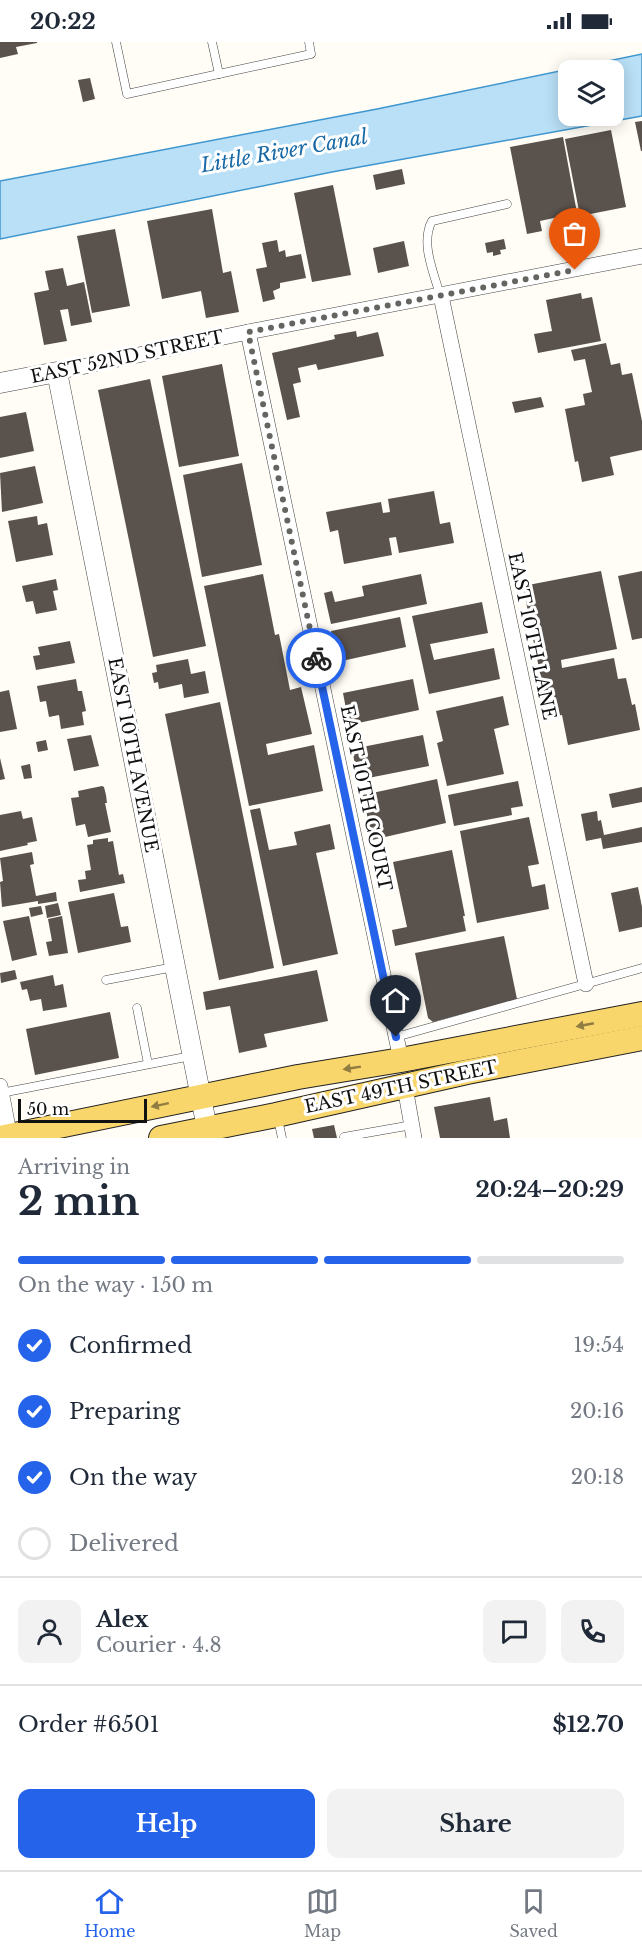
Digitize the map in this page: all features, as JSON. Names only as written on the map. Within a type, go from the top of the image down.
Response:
[{"type":"main road","name":"EAST 49TH STREET","points":[[7,1137],[201,1096],[398,1049],[642,1014]]},
{"type":"main road","name":"EAST 49TH STREET","points":[[161,1138],[208,1133],[276,1115],[467,1072],[642,1038]]},
{"type":"street","name":"EAST 52ND STREET","points":[[0,383],[248,332],[642,256]]},
{"type":"street","name":"EAST 10TH LANE","points":[[441,296],[586,984]]},
{"type":"street","name":"EAST 10TH COURT","points":[[248,332],[398,1049]]},
{"type":"street","name":"EAST 10TH AVENUE","points":[[57,372],[208,1133]]},
{"type":"street","points":[[405,1087],[413,1131]]},
{"type":"street","points":[[1,1090],[7,1137]]},
{"type":"lane","points":[[116,42],[127,94],[311,54],[309,42]]},
{"type":"lane","points":[[212,42],[219,74]]},
{"type":"lane","points":[[441,296],[430,259],[428,228],[432,221],[507,204]]},
{"type":"lane","points":[[106,980],[175,966]]},
{"type":"lane","points":[[398,1049],[586,984],[642,968]]},
{"type":"lane","points":[[137,1008],[148,1064]]},
{"type":"lane","points":[[1,1090],[193,1056]]},
{"type":"lane","points":[[276,1115],[282,1138]]},
{"type":"lane","points":[[344,1137],[413,1131]]},
{"type":"water","points":[[642,54],[642,116],[624,119],[624,60],[613,60]]},
{"type":"water","name":"Little River Canal","points":[[558,71],[558,126],[587,126],[332,172],[0,239],[0,181],[377,109]]},
{"type":"building","points":[[0,42],[37,43],[16,47],[18,54],[0,58]]},
{"type":"building","points":[[90,78],[95,99],[83,102],[78,80]]},
{"type":"building","points":[[642,121],[642,151],[641,151],[635,122]]},
{"type":"building","points":[[611,130],[626,207],[580,216],[565,139]]},
{"type":"building","points":[[563,137],[577,213],[540,221],[542,231],[527,234],[510,147]]},
{"type":"building","points":[[402,169],[405,184],[376,190],[373,175]]},
{"type":"building","points":[[333,185],[351,275],[312,282],[294,193]]},
{"type":"building","points":[[212,209],[223,273],[231,271],[239,312],[206,318],[201,291],[162,299],[147,221]]},
{"type":"building","points":[[115,229],[130,306],[92,313],[77,236]]},
{"type":"building","points":[[504,239],[506,249],[500,250],[501,254],[493,256],[493,252],[487,253],[485,243]]},
{"type":"building","points":[[277,240],[279,252],[285,250],[286,257],[301,254],[306,278],[280,283],[280,288],[273,291],[275,299],[263,302],[256,269],[267,267],[262,243]]},
{"type":"building","points":[[404,241],[409,266],[378,273],[373,248]]},
{"type":"building","points":[[63,268],[67,286],[84,282],[92,322],[71,326],[68,309],[60,310],[67,341],[44,345],[34,293],[49,290],[45,271]]},
{"type":"building","points":[[581,293],[582,299],[592,297],[601,341],[538,353],[534,334],[552,331],[546,300]]},
{"type":"building","points":[[356,331],[357,337],[378,332],[384,356],[318,370],[316,364],[298,368],[301,382],[293,384],[300,417],[287,420],[272,353],[335,339],[334,335]]},
{"type":"building","points":[[606,343],[611,365],[620,363],[622,375],[632,373],[642,421],[642,450],[610,457],[614,475],[582,482],[578,461],[575,462],[565,409],[585,405],[583,394],[592,392],[585,359],[574,361],[571,350]]},
{"type":"building","points":[[222,364],[239,456],[179,467],[162,376]]},
{"type":"building","points":[[150,379],[206,646],[153,657],[98,390]]},
{"type":"building","points":[[541,397],[544,407],[515,413],[512,402]]},
{"type":"building","points":[[26,412],[34,451],[0,458],[0,417]]},
{"type":"building","points":[[242,463],[262,565],[202,577],[183,475]]},
{"type":"building","points":[[35,466],[43,503],[2,512],[0,473]]},
{"type":"building","points":[[434,491],[440,524],[450,522],[454,543],[399,553],[396,537],[389,538],[392,555],[344,564],[338,530],[330,532],[326,512],[381,502],[383,513],[390,512],[388,499]]},
{"type":"building","points":[[37,516],[38,525],[47,523],[53,555],[16,562],[8,521]]},
{"type":"building","points":[[601,571],[617,649],[561,660],[562,668],[614,658],[618,679],[626,678],[632,705],[635,704],[640,730],[568,745],[562,715],[549,717],[532,634],[541,632],[537,615],[529,617],[523,586]]},
{"type":"building","points":[[642,571],[642,638],[632,640],[618,576]]},
{"type":"building","points":[[263,574],[275,635],[279,634],[290,690],[301,687],[312,734],[266,744],[268,755],[314,745],[323,791],[249,806],[204,586]]},
{"type":"building","points":[[421,574],[427,604],[331,624],[324,593],[332,591],[335,602],[364,596],[362,586]]},
{"type":"building","points":[[56,579],[58,590],[53,591],[57,610],[36,614],[33,601],[26,602],[22,586]]},
{"type":"building","points":[[482,602],[488,633],[430,644],[434,660],[494,648],[500,679],[429,694],[412,616]]},
{"type":"building","points":[[400,617],[406,647],[337,662],[331,631]]},
{"type":"building","points":[[70,641],[75,663],[36,670],[33,656],[40,655],[38,647]]},
{"type":"building","points":[[188,659],[191,674],[205,671],[209,693],[184,698],[182,684],[159,689],[158,682],[154,683],[152,673],[157,672],[156,665]]},
{"type":"building","points":[[76,679],[78,691],[82,691],[86,711],[82,712],[84,725],[61,729],[59,715],[49,717],[46,701],[40,702],[37,686]]},
{"type":"building","points":[[413,679],[419,710],[349,725],[343,693]]},
{"type":"building","points":[[9,690],[17,729],[0,732],[0,692]]},
{"type":"building","points":[[503,696],[509,725],[494,729],[504,774],[447,786],[437,743],[443,741],[436,711]]},
{"type":"building","points":[[220,702],[274,968],[219,980],[165,714]]},
{"type":"building","points":[[91,735],[99,766],[74,771],[67,739]]},
{"type":"building","points":[[423,735],[429,766],[358,780],[352,749]]},
{"type":"building","points":[[46,740],[48,750],[38,752],[36,742]]},
{"type":"building","points":[[0,758],[5,779],[0,780]]},
{"type":"building","points":[[30,764],[32,778],[24,779],[21,766]]},
{"type":"building","points":[[437,779],[446,823],[372,840],[363,795]]},
{"type":"building","points":[[518,781],[523,806],[511,808],[512,815],[454,826],[448,795]]},
{"type":"building","points":[[102,786],[106,795],[107,803],[105,803],[111,832],[88,837],[85,824],[76,826],[71,798],[79,797],[78,791]]},
{"type":"building","points":[[642,787],[642,802],[612,808],[609,794]]},
{"type":"building","points":[[260,808],[269,850],[297,845],[294,832],[330,824],[335,849],[316,853],[338,954],[283,966],[250,810]]},
{"type":"building","points":[[21,811],[23,819],[32,817],[37,841],[0,851],[0,815]]},
{"type":"building","points":[[597,811],[598,821],[601,820],[604,835],[642,827],[642,842],[603,849],[601,838],[586,841],[581,814]]},
{"type":"building","points":[[529,817],[539,864],[528,866],[532,887],[545,884],[549,909],[477,923],[460,831]]},
{"type":"building","points":[[108,838],[108,842],[113,841],[119,875],[123,874],[125,883],[80,892],[78,880],[86,879],[85,871],[91,870],[87,845],[93,844],[93,840]]},
{"type":"building","points":[[452,850],[466,931],[395,946],[392,930],[407,927],[393,862]]},
{"type":"building","points":[[32,852],[34,864],[30,865],[36,896],[56,892],[57,901],[38,904],[38,901],[2,907],[0,882],[3,881],[0,858]]},
{"type":"building","points":[[638,887],[642,907],[642,927],[619,932],[611,893]]},
{"type":"building","points":[[114,893],[121,927],[128,926],[131,942],[78,953],[68,902]]},
{"type":"building","points":[[58,903],[61,915],[47,918],[45,906]]},
{"type":"building","points":[[41,906],[43,914],[31,917],[29,908]]},
{"type":"building","points":[[29,916],[37,955],[12,961],[3,921]]},
{"type":"building","points":[[62,916],[68,953],[49,956],[46,942],[52,941],[48,919]]},
{"type":"building","points":[[504,936],[517,999],[433,1022],[428,1018],[415,953]]},
{"type":"building","points":[[15,970],[17,979],[1,983],[0,973]]},
{"type":"building","points":[[317,970],[328,1021],[264,1034],[267,1047],[239,1053],[230,1006],[206,1010],[203,992]]},
{"type":"building","points":[[53,975],[55,986],[63,984],[67,1007],[43,1011],[41,999],[30,1001],[27,989],[22,990],[20,982]]},
{"type":"building","points":[[110,1012],[119,1058],[35,1075],[26,1029]]},
{"type":"building","points":[[490,1097],[494,1121],[507,1118],[510,1138],[440,1138],[434,1107]]},
{"type":"building","points":[[334,1125],[337,1138],[314,1138],[312,1129]]},
{"type":"way so far","points":[[316,658],[248,332],[575,270]]},
{"type":"route","points":[[316,658],[396,1037]]}]
